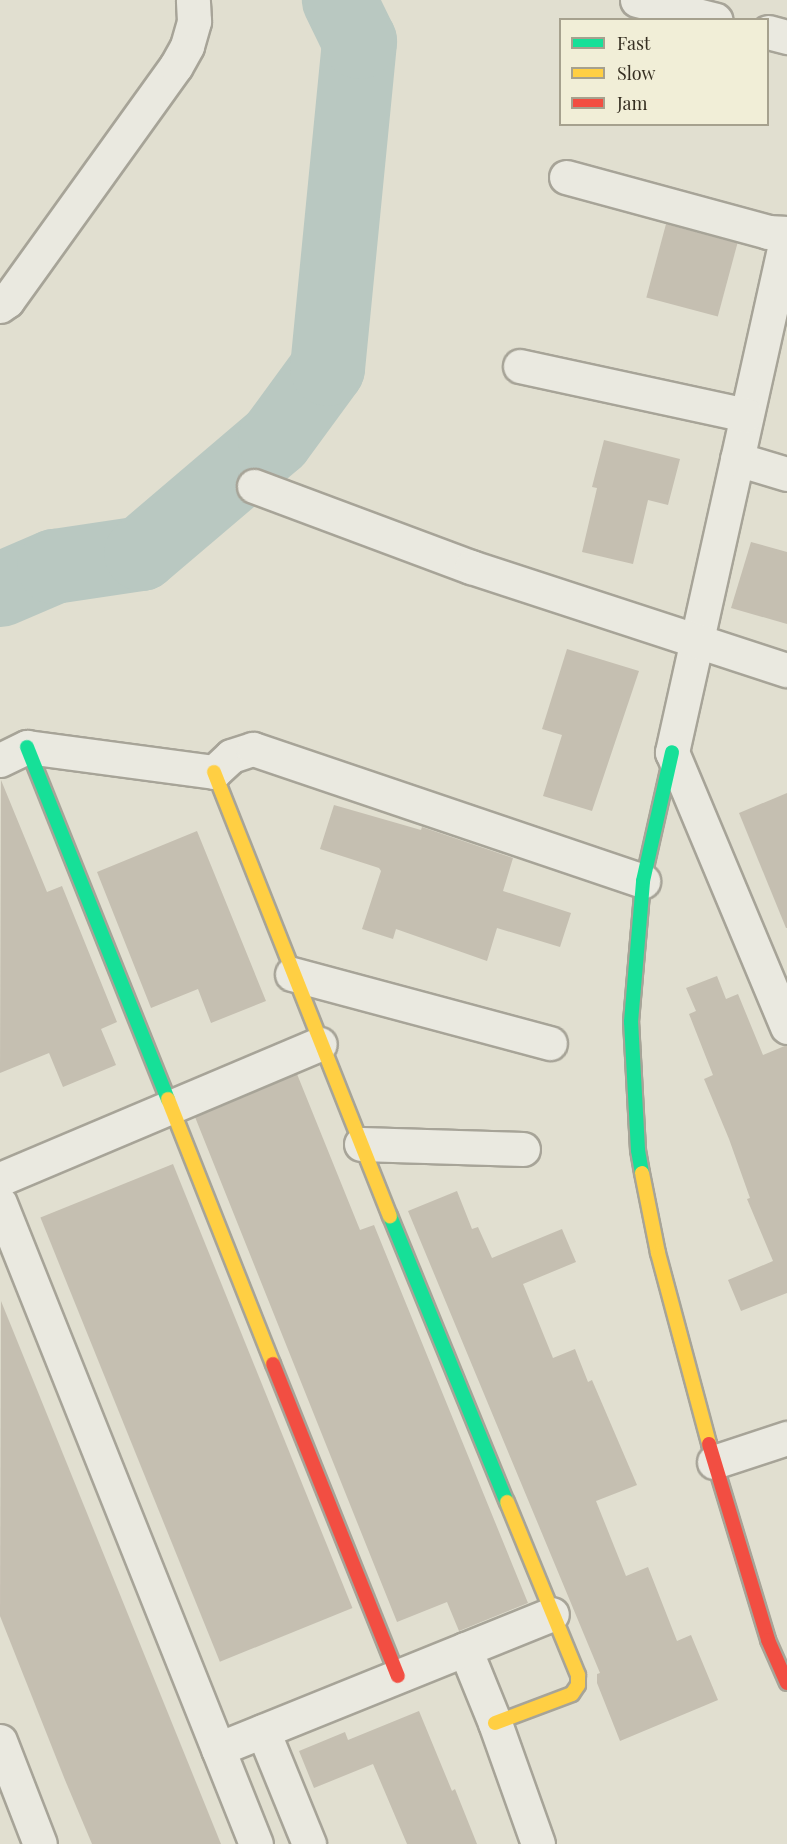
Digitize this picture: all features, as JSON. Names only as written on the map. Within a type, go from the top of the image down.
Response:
[{"type":"street","points":[[0,306],[7,301],[176,66],[187,46],[194,21],[193,0]]},
{"type":"street","points":[[637,0],[708,18]]},
{"type":"street","points":[[769,32],[787,37]]},
{"type":"street","points":[[566,177],[768,232],[787,234],[783,271],[746,415],[643,881],[631,1022],[638,1150],[658,1253],[714,1462],[768,1640],[787,1683]]},
{"type":"street","points":[[520,366],[746,415]]},
{"type":"street","points":[[737,459],[787,474]]},
{"type":"street","points":[[254,486],[471,567],[787,670]]},
{"type":"street","points":[[398,1676],[171,1106],[14,753],[214,772],[231,756],[253,749],[643,881]]},
{"type":"street","points":[[672,752],[787,1027]]},
{"type":"street","points":[[214,772],[360,1144],[578,1675],[576,1691],[495,1723]]},
{"type":"street","points":[[292,974],[550,1043]]},
{"type":"street","points":[[0,1179],[320,1044]]},
{"type":"street","points":[[360,1144],[523,1149]]},
{"type":"street","points":[[0,1203],[256,1844]]},
{"type":"street","points":[[714,1462],[787,1438]]},
{"type":"street","points":[[218,1749],[552,1614]]},
{"type":"street","points":[[465,1649],[495,1723],[538,1844]]},
{"type":"street","points":[[263,1731],[309,1844]]},
{"type":"street","points":[[0,1741],[39,1844]]},
{"type":"building","points":[[666,224],[737,243],[718,317],[646,297]]},
{"type":"building","points":[[604,440],[680,459],[668,505],[648,500],[633,564],[582,552],[597,488],[592,487]]},
{"type":"building","points":[[751,542],[787,552],[787,624],[731,608]]},
{"type":"building","points":[[567,649],[639,671],[592,811],[543,796],[562,735],[542,729]]},
{"type":"building","points":[[1,780],[47,892],[62,886],[117,1022],[101,1029],[116,1065],[63,1087],[49,1053],[0,1073]]},
{"type":"building","points":[[787,793],[787,928],[786,928],[739,813]]},
{"type":"building","points":[[334,805],[421,830],[422,827],[513,858],[503,891],[571,913],[560,947],[497,928],[487,961],[396,929],[393,939],[362,929],[381,871],[379,868],[320,849]]},
{"type":"building","points":[[197,831],[266,1001],[211,1023],[198,989],[151,1008],[97,872]]},
{"type":"building","points":[[717,976],[726,999],[738,994],[763,1055],[787,1045],[787,1293],[741,1311],[728,1280],[773,1261],[747,1199],[750,1198],[729,1139],[704,1079],[713,1075],[689,1014],[696,1011],[686,988]]},
{"type":"building","points":[[297,1074],[360,1230],[374,1225],[528,1603],[459,1631],[447,1602],[397,1622],[195,1117]]},
{"type":"building","points":[[173,1164],[352,1608],[220,1662],[40,1218]]},
{"type":"building","points":[[457,1191],[472,1229],[478,1227],[492,1258],[562,1229],[576,1262],[523,1284],[553,1358],[575,1349],[588,1382],[592,1380],[637,1485],[596,1501],[626,1576],[648,1567],[677,1641],[691,1635],[718,1700],[620,1741],[597,1683],[597,1674],[600,1673],[408,1211]]},
{"type":"building","points":[[1,1301],[221,1844],[92,1844],[65,1780],[0,1616]]},
{"type":"building","points":[[419,1711],[452,1791],[455,1789],[477,1844],[407,1844],[373,1764],[314,1788],[299,1751],[345,1732],[348,1740]]},
{"type":"waterway","points":[[0,589],[54,566],[141,553],[275,439],[327,368],[359,41],[339,0]]},
{"type":"traffic: fast","points":[[27,747],[168,1099]]},
{"type":"traffic: fast","points":[[642,1173],[638,1150],[631,1022],[643,881],[672,752]]},
{"type":"traffic: fast","points":[[390,1216],[507,1502]]},
{"type":"traffic: slow","points":[[214,772],[390,1216]]},
{"type":"traffic: slow","points":[[168,1099],[273,1364]]},
{"type":"traffic: slow","points":[[642,1173],[658,1253],[709,1444]]},
{"type":"traffic: slow","points":[[495,1723],[572,1694],[578,1685],[578,1675],[507,1502]]},
{"type":"traffic: jam","points":[[273,1364],[398,1676]]},
{"type":"traffic: jam","points":[[709,1444],[768,1640],[787,1683]]}]
